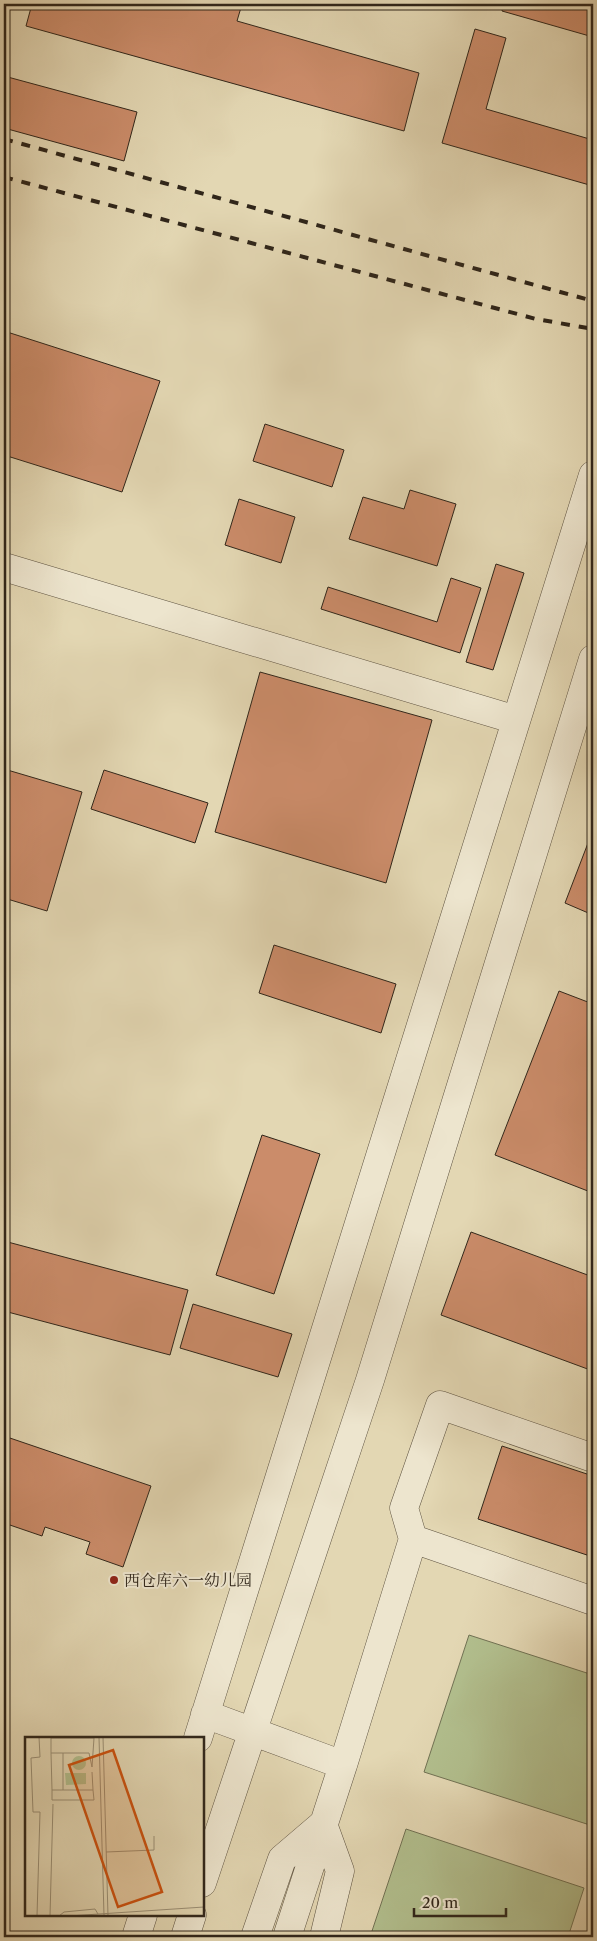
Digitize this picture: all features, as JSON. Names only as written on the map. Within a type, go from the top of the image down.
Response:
[{"type":"street","points":[[342,1765],[253,1731],[202,1726],[593,475]]},
{"type":"street","points":[[4,567],[516,720]]},
{"type":"street","points":[[204,1877],[370,1380],[593,659]]},
{"type":"street","points":[[287,1937],[413,1539],[404,1508],[440,1405],[593,1458]]},
{"type":"street","points":[[413,1539],[593,1601]]},
{"type":"street","points":[[255,1937],[282,1859],[323,1824]]},
{"type":"street","points":[[323,1824],[340,1871],[324,1937]]},
{"type":"street","points":[[136,1937],[142,1916]]},
{"type":"street","points":[[185,1937],[192,1916]]},
{"type":"green space","points":[[469,1635],[593,1675],[593,1826],[424,1772]]},
{"type":"green space","points":[[406,1829],[584,1888],[568,1937],[370,1937]]},
{"type":"building","points":[[32,4],[242,4],[237,21],[419,73],[404,131],[26,26]]},
{"type":"building","points":[[503,4],[593,4],[593,37],[502,11]]},
{"type":"building","points":[[475,29],[506,38],[486,109],[593,140],[593,186],[442,143]]},
{"type":"building","points":[[4,76],[137,112],[124,161],[4,128]]},
{"type":"building","points":[[4,331],[160,381],[122,492],[4,455]]},
{"type":"building","points":[[265,424],[344,450],[332,487],[253,461]]},
{"type":"building","points":[[410,490],[456,504],[437,566],[349,539],[363,497],[404,509]]},
{"type":"building","points":[[239,499],[295,517],[281,563],[225,545]]},
{"type":"building","points":[[496,564],[524,573],[493,670],[466,662]]},
{"type":"building","points":[[451,578],[481,588],[460,653],[321,609],[328,587],[437,622]]},
{"type":"building","points":[[260,672],[432,720],[386,883],[215,832]]},
{"type":"building","points":[[4,769],[82,792],[47,911],[4,898]]},
{"type":"building","points":[[104,770],[208,803],[195,843],[91,809]]},
{"type":"building","points":[[593,830],[593,915],[565,903]]},
{"type":"building","points":[[274,945],[396,984],[381,1033],[259,993]]},
{"type":"building","points":[[559,991],[593,1004],[593,1193],[495,1155]]},
{"type":"building","points":[[262,1135],[320,1154],[274,1294],[216,1275]]},
{"type":"building","points":[[471,1232],[593,1277],[593,1371],[441,1315]]},
{"type":"building","points":[[4,1241],[188,1290],[170,1355],[4,1311]]},
{"type":"building","points":[[193,1304],[292,1334],[278,1377],[180,1348]]},
{"type":"building","points":[[4,1436],[151,1486],[123,1567],[86,1554],[90,1542],[45,1527],[42,1536],[4,1523]]},
{"type":"building","points":[[502,1446],[593,1476],[593,1557],[478,1519]]},
{"type":"railway","points":[[4,139],[593,301]]},
{"type":"railway","points":[[4,177],[536,319],[593,329]]},
{"type":"place","name":"西仓库六一幼儿园","points":[[114,1580]]}]
